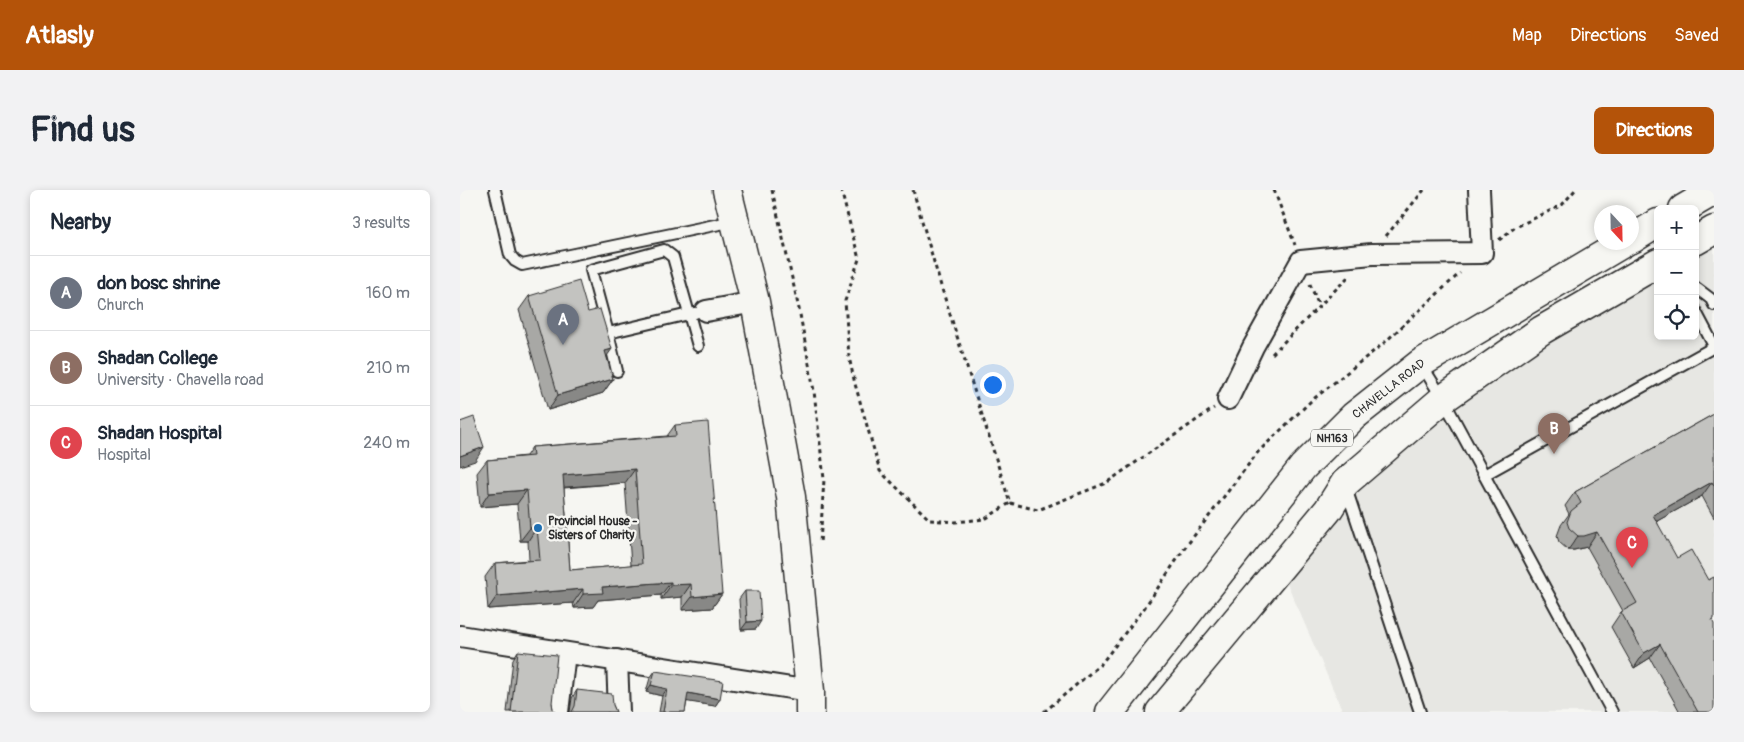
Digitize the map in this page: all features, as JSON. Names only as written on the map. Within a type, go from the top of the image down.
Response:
[{"type":"main road","points":[[727,190],[755,302],[791,497],[810,701]]},
{"type":"main road","points":[[1690,205],[1714,191]]},
{"type":"main road","points":[[1639,234],[1654,225]]},
{"type":"main road","points":[[1699,239],[1714,230]]},
{"type":"main road","name":"CHAVELLA ROAD","points":[[1110,712],[1303,467],[1354,416],[1421,363],[1612,250]]},
{"type":"main road","points":[[1160,712],[1328,510],[1344,483],[1443,399],[1542,330],[1654,265]]},
{"type":"street","points":[[1228,399],[1253,347],[1301,261],[1372,254],[1482,252],[1479,190]]},
{"type":"street","points":[[698,313],[755,302]]},
{"type":"street","points":[[460,639],[617,660],[810,701]]},
{"type":"street","points":[[558,712],[565,652]]},
{"type":"street","points":[[617,660],[618,712]]},
{"type":"lane","points":[[495,190],[510,255],[515,262],[522,265],[735,221]]},
{"type":"lane","points":[[617,372],[591,270],[664,250],[673,257],[698,313],[698,346]]},
{"type":"lane","points":[[1699,291],[1712,302]]},
{"type":"lane","points":[[608,333],[698,313]]},
{"type":"lane","points":[[1484,475],[1714,346],[1699,318]]},
{"type":"lane","points":[[1421,363],[1443,399],[1612,712]]},
{"type":"lane","points":[[1344,483],[1420,712]]},
{"type":"path","points":[[772,190],[799,309],[814,391],[824,479],[819,553]]},
{"type":"path","points":[[841,190],[859,259],[845,301],[849,357],[857,393],[880,471],[930,520],[956,522],[985,519],[1010,503],[1038,510],[1106,483],[1228,399]]},
{"type":"path","points":[[913,190],[941,286],[1010,503]]},
{"type":"path","points":[[1267,359],[1372,254],[1424,190]]},
{"type":"shaded area","points":[[1714,245],[1714,712],[1343,712],[1283,574],[1366,479],[1420,429],[1563,331],[1654,280],[1654,340],[1699,340],[1699,254]]},
{"type":"building","points":[[579,281],[588,312],[600,309],[612,349],[605,351],[613,379],[558,395],[529,296]]},
{"type":"building","points":[[1714,414],[1714,486],[1712,482],[1653,515],[1677,558],[1691,550],[1708,580],[1714,577],[1714,619],[1712,620],[1714,624],[1714,712],[1698,712],[1660,644],[1644,653],[1621,612],[1637,603],[1597,532],[1578,536],[1569,528],[1567,522],[1571,511],[1581,503],[1575,492]]},
{"type":"building","points":[[474,417],[484,447],[460,456],[460,422]]},
{"type":"building","points":[[708,422],[722,594],[692,597],[691,584],[671,585],[671,582],[602,587],[603,593],[583,594],[583,589],[497,596],[495,563],[540,560],[537,527],[530,528],[527,490],[489,493],[487,460],[533,456],[532,447],[676,436],[675,425]],"holes":[[[635,469],[642,564],[570,570],[563,475]]]},
{"type":"building","points":[[745,591],[759,591],[761,621],[747,622]]},
{"type":"building","points":[[518,651],[557,655],[552,703],[555,712],[511,712]]},
{"type":"building","points":[[655,671],[723,681],[720,699],[688,693],[685,712],[663,712],[667,689],[651,685]]},
{"type":"building","points":[[577,690],[612,694],[616,712],[572,712],[575,706]]},
{"type":"place","name":"don bosc shrine","points":[[563,345]]},
{"type":"place","name":"Shadan College","points":[[1554,454]]},
{"type":"place","name":"Provincial House - Sisters of Charity","points":[[538,528]]},
{"type":"place","name":"Shadan Hospital","points":[[1632,568]]}]
